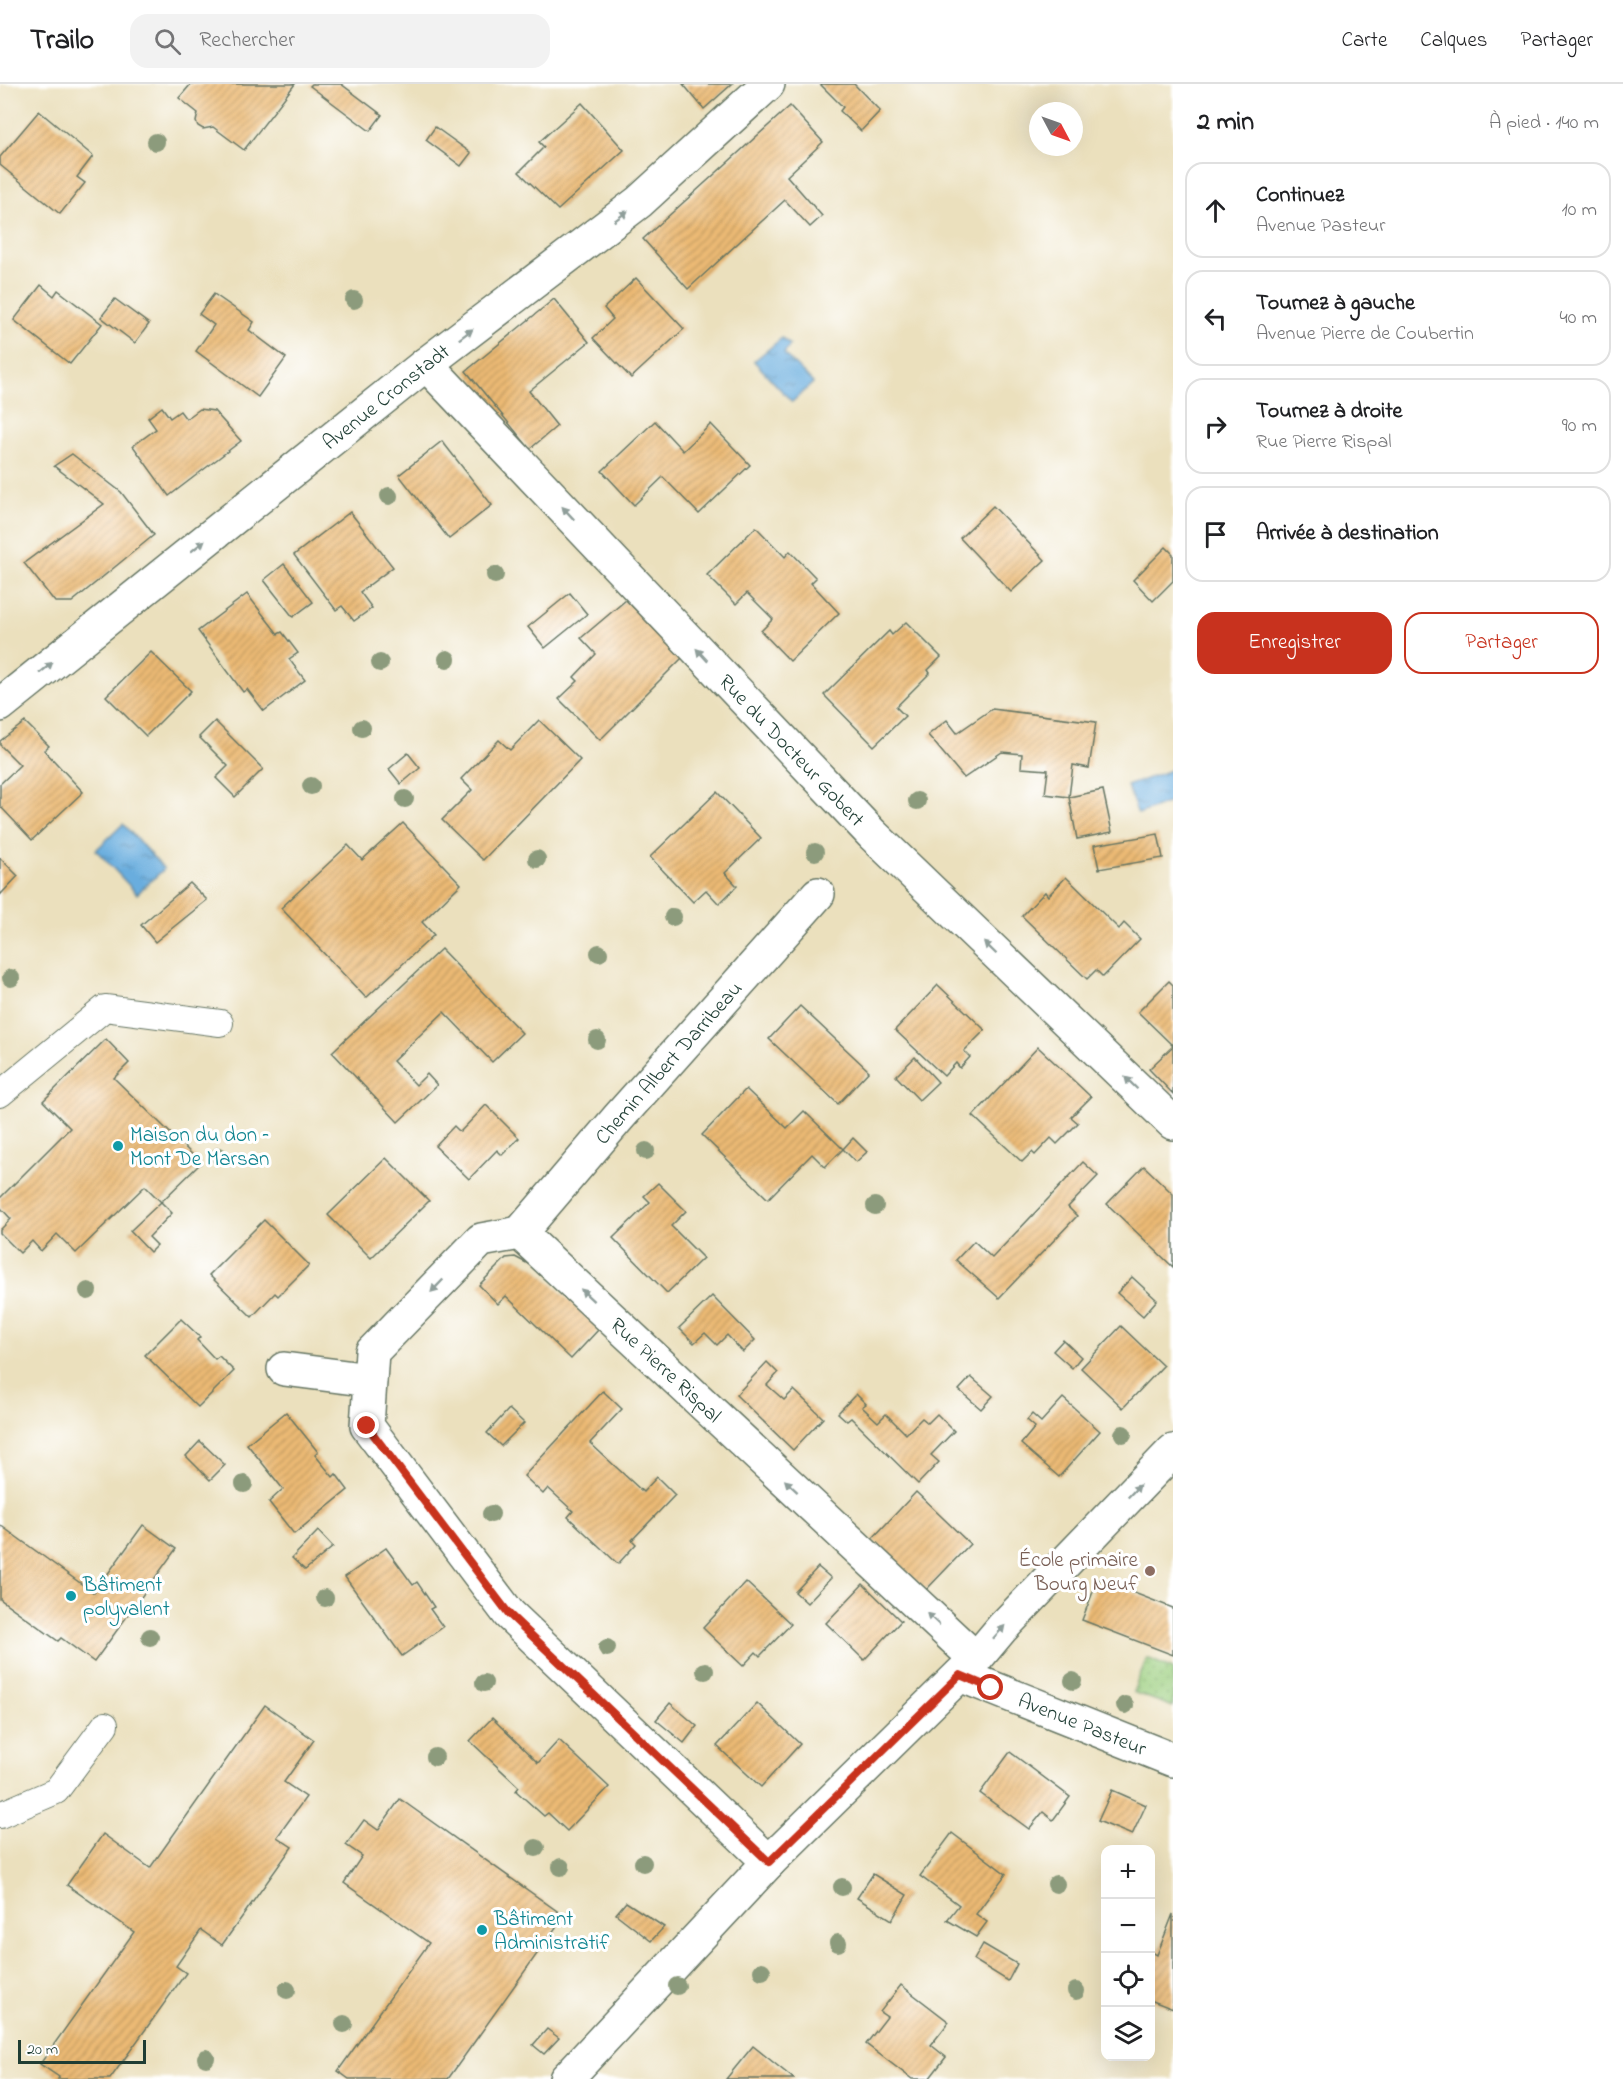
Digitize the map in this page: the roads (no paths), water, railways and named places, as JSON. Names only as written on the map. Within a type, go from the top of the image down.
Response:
[{"type":"street","name":"Avenue Cronstadt","points":[[2,701],[426,364],[639,202],[768,84]]},
{"type":"street","name":"Rue du Docteur Gobert","points":[[426,364],[872,834],[1173,1123]]},
{"type":"street","name":"Chemin Albert Darribeau","points":[[520,1233],[619,1117],[818,894]]},
{"type":"street","points":[[520,1233],[481,1240],[372,1352],[367,1426],[509,1614],[769,1862]]},
{"type":"street","name":"Rue Pierre Rispal","points":[[520,1233],[968,1667]]},
{"type":"street","points":[[284,1369],[370,1380]]},
{"type":"street","points":[[566,2079],[769,1862],[968,1667],[1002,1628],[1173,1451]]},
{"type":"street","name":"Avenue Pasteur","points":[[968,1667],[1173,1760]]},
{"type":"lane","points":[[0,1094],[105,1008],[220,1023]]},
{"type":"lane","points":[[0,1815],[56,1791],[105,1725]]},
{"type":"water","points":[[782,338],[790,345],[784,354],[813,383],[792,402],[754,361]]},
{"type":"water","points":[[1173,769],[1173,801],[1138,814],[1127,786]]},
{"type":"water","points":[[123,824],[164,869],[137,894],[96,850]]},
{"type":"place","name":"Maison du don – Mont De Marsan","points":[[118,1146]]},
{"type":"place","name":"École primaire Bourg Neuf","points":[[1150,1571]]},
{"type":"place","name":"Bâtiment polyvalent","points":[[71,1596]]},
{"type":"place","name":"Bâtiment Administratif","points":[[482,1930]]}]
